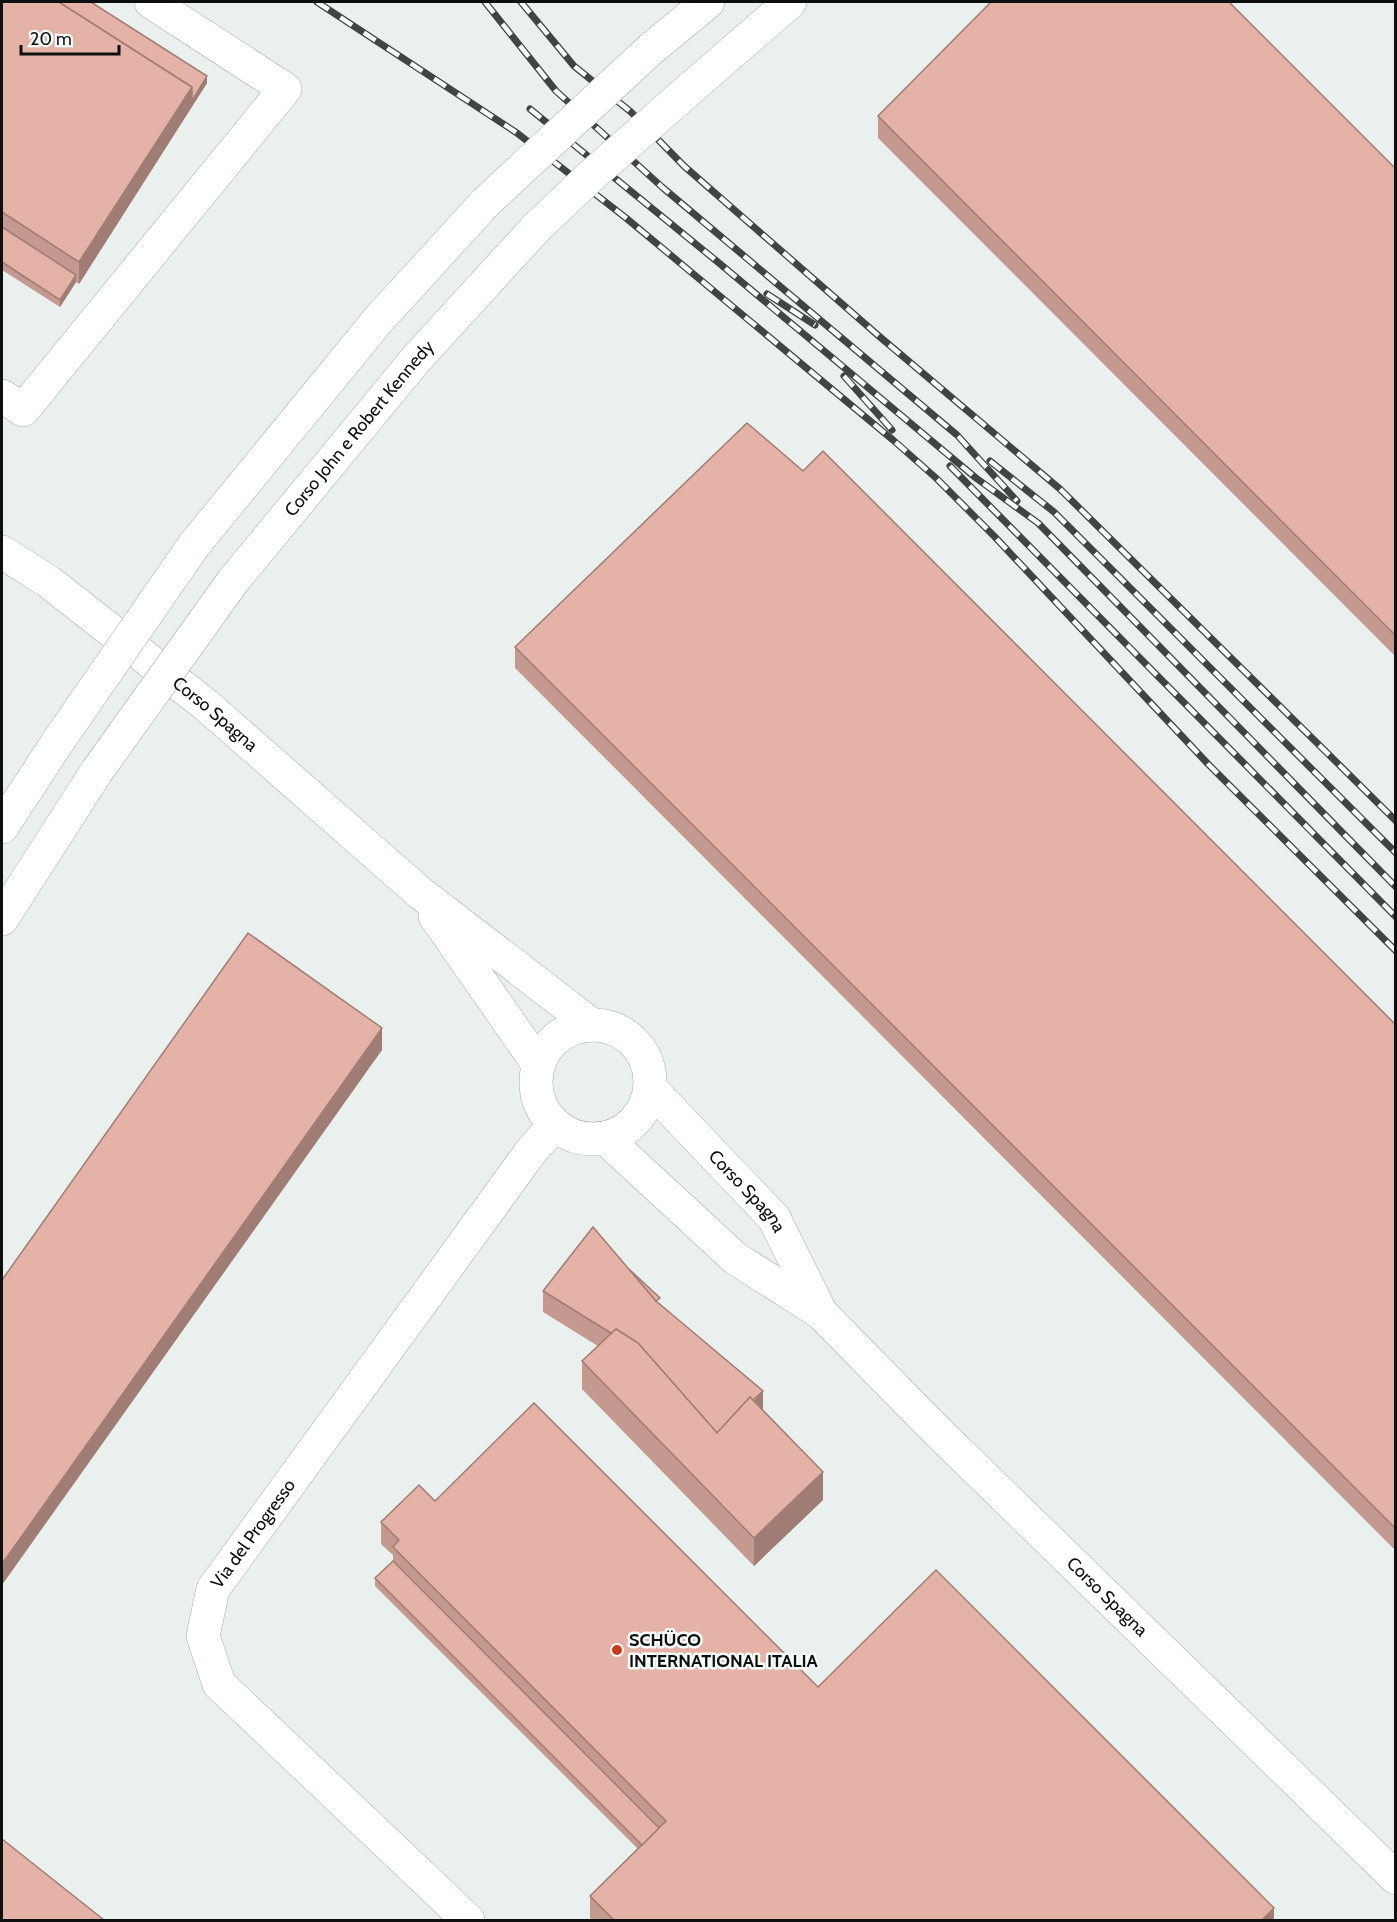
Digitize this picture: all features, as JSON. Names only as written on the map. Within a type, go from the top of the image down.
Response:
[{"type":"main road","points":[[2,396],[23,410],[285,89],[151,2]]},
{"type":"main road","points":[[2,827],[59,740],[194,545],[379,319],[486,202],[652,48],[708,2]]},
{"type":"main road","name":"Corso John e Robert Kennedy","points":[[2,919],[97,771],[233,581],[417,358],[537,227],[592,175],[790,2]]},
{"type":"main road","name":"Corso Spagna","points":[[2,552],[49,582],[206,705],[419,892],[592,1025],[611,1028],[628,1037],[641,1051],[648,1069],[650,1088],[774,1218],[821,1313]]},
{"type":"main road","name":"Corso Spagna","points":[[419,892],[538,1064]]},
{"type":"main road","points":[[592,1025],[574,1028],[558,1036],[546,1048],[538,1064],[535,1084],[539,1103],[555,1125],[566,1132],[585,1138],[605,1138],[621,1131],[636,1120],[645,1105],[650,1088]]},
{"type":"main road","name":"Via del Progresso","points":[[468,1920],[219,1684],[203,1636],[213,1589],[525,1160],[555,1125]]},
{"type":"main road","name":"Corso Spagna","points":[[605,1138],[735,1258],[821,1313],[936,1430],[1395,1878]]},
{"type":"building","points":[[2,2],[59,2],[192,87],[79,262],[2,212]]},
{"type":"building","points":[[59,2],[91,2],[207,76],[192,101],[192,87]]},
{"type":"building","points":[[991,2],[1229,2],[1395,168],[1395,635],[878,116]]},
{"type":"building","points":[[2,227],[76,275],[60,300],[2,262]]},
{"type":"building","points":[[747,423],[803,471],[823,451],[1395,1024],[1395,1528],[515,647]]},
{"type":"building","points":[[248,933],[382,1028],[2,1564],[2,1280]]},
{"type":"building","points":[[593,1227],[656,1301],[763,1391],[753,1400],[750,1397],[717,1433],[638,1343],[616,1329],[611,1333],[543,1291]]},
{"type":"building","points":[[630,1270],[660,1298],[656,1301]]},
{"type":"building","points":[[616,1329],[638,1343],[717,1433],[750,1397],[823,1472],[754,1538],[582,1361]]},
{"type":"building","name":"SCHÜCO INTERNATIONAL ITALIA","points":[[534,1403],[818,1687],[936,1570],[1274,1908],[1262,1920],[614,1920],[590,1896],[666,1821],[393,1547],[399,1540],[381,1522],[419,1485],[435,1501]]},
{"type":"building","points":[[393,1561],[659,1828],[642,1845],[375,1578]]},
{"type":"building","points":[[2,1839],[104,1920],[2,1920]]},
{"type":"railway","points":[[317,2],[517,133],[626,218],[893,440],[936,478],[995,537],[1208,764],[1396,951]]},
{"type":"railway","points":[[485,2],[556,91],[662,187],[957,435],[1017,501]]},
{"type":"railway","points":[[521,2],[574,66],[631,112],[684,166],[880,337],[1060,489],[1396,821]]},
{"type":"railway","points":[[530,109],[719,263],[976,478],[1038,523],[1396,887]]},
{"type":"railway","points":[[767,294],[815,325]]},
{"type":"railway","points":[[844,376],[892,430]]},
{"type":"railway","points":[[990,461],[1054,512],[1396,853]]},
{"type":"railway","points":[[950,466],[1396,917]]},
{"type":"place","name":"SCHÜCO INTERNATIONAL ITALIA","points":[[617,1650]]}]
